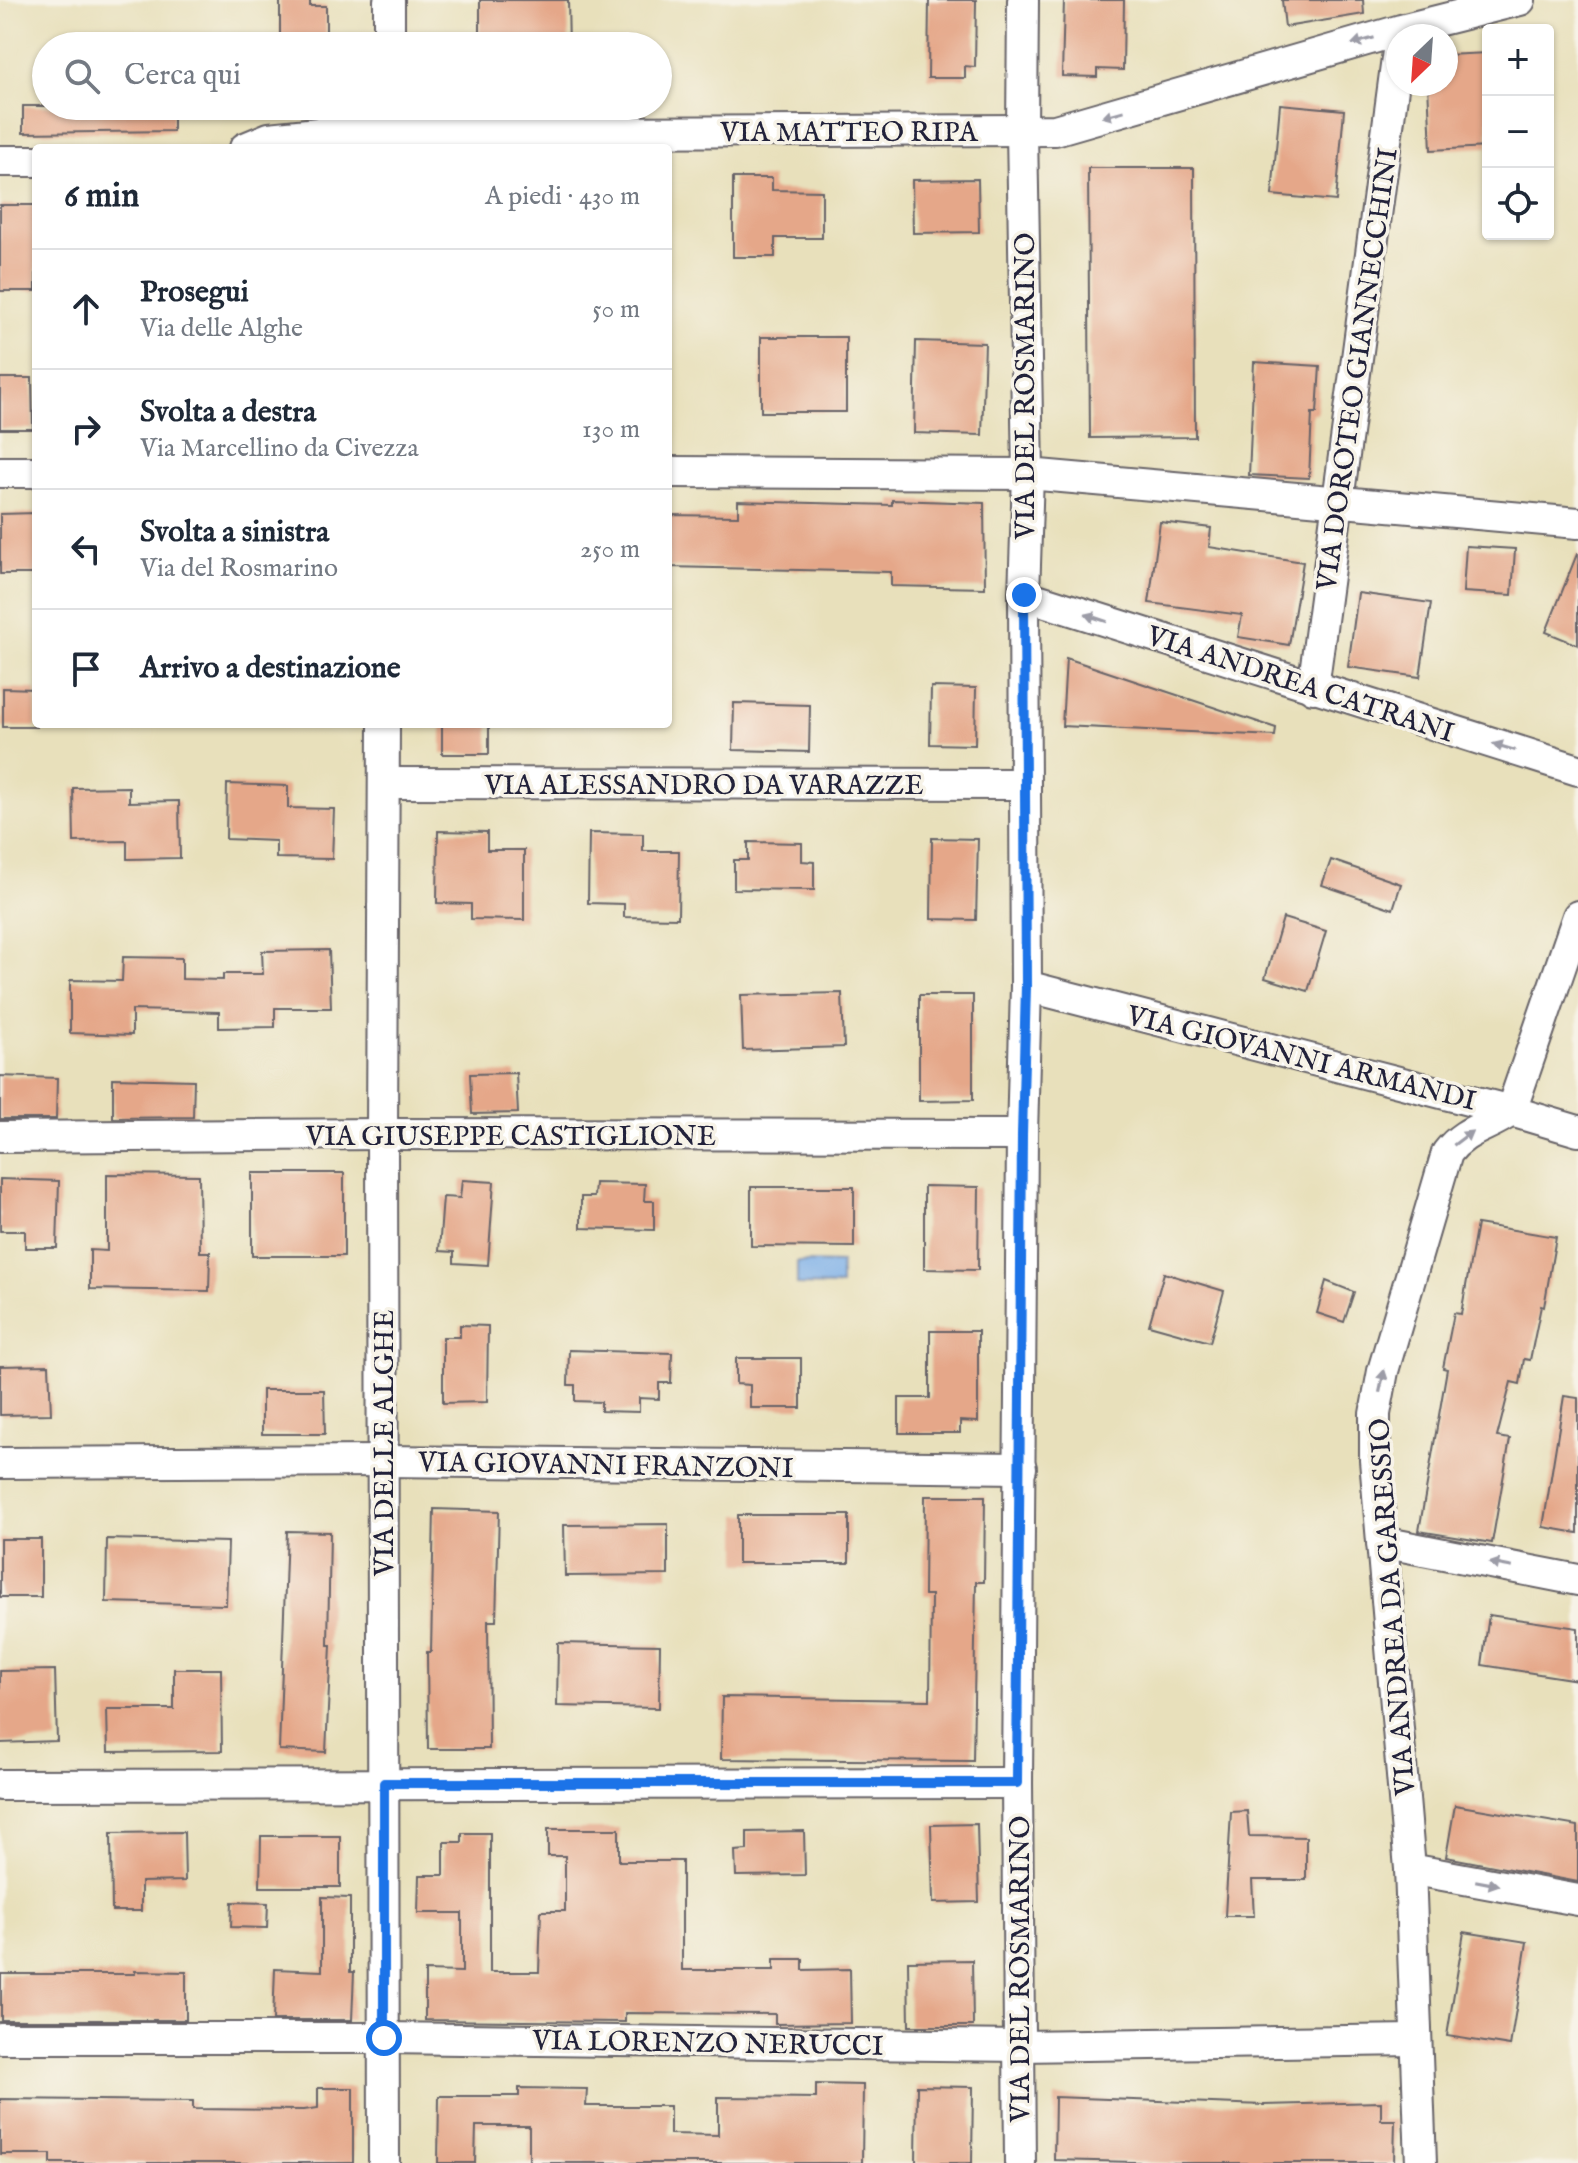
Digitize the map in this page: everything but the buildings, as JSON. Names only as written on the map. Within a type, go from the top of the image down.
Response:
[{"type":"street","points":[[389,0],[389,32]]},
{"type":"street","name":"VIA DEL ROSMARINO","points":[[1020,2163],[1017,1783],[1026,986],[1024,595],[1028,474],[1023,0]]},
{"type":"street","name":"VIA MATTEO RIPA","points":[[1446,24],[1520,0]]},
{"type":"street","name":"VIA MATTEO RIPA","points":[[255,144],[269,138],[293,135],[389,129],[1055,130],[1386,43]]},
{"type":"street","name":"VIA DOROTEO GIANNECCHINI","points":[[1313,688],[1392,96]]},
{"type":"street","points":[[0,161],[32,161]]},
{"type":"street","points":[[0,472],[32,472]]},
{"type":"street","points":[[672,472],[1028,474],[1578,523]]},
{"type":"street","name":"VIA ANDREA CATRANI","points":[[1024,595],[1578,770]]},
{"type":"street","name":"VIA DELLE ALGHE","points":[[384,728],[384,2163]]},
{"type":"street","name":"VIA ALESSANDRO DA VARAZZE","points":[[385,783],[1023,784]]},
{"type":"street","points":[[1511,1111],[1568,977],[1578,916]]},
{"type":"street","name":"VIA GIOVANNI ARMANDI","points":[[1026,986],[1578,1131]]},
{"type":"street","name":"VIA ANDREA DA GARESSIO","points":[[1421,2163],[1410,1869],[1375,1460],[1375,1414],[1383,1371],[1447,1153],[1468,1131],[1492,1124],[1511,1111]]},
{"type":"street","name":"VIA GIUSEPPE CASTIGLIONE","points":[[0,1137],[1022,1135]]},
{"type":"street","name":"VIA GIOVANNI FRANZONI","points":[[0,1463],[384,1461],[1021,1468]]},
{"type":"street","points":[[1382,1542],[1578,1580]]},
{"type":"street","points":[[0,1785],[1017,1783]]},
{"type":"street","points":[[1410,1869],[1578,1900]]},
{"type":"street","name":"VIA LORENZO NERUCCI","points":[[0,2038],[384,2038],[1021,2046],[1415,2040]]},
{"type":"water","points":[[797,1262],[841,1263],[841,1286],[797,1285]]},
{"type":"route","points":[[384,2038],[384,1783],[1017,1783],[1026,986],[1024,595]]}]
